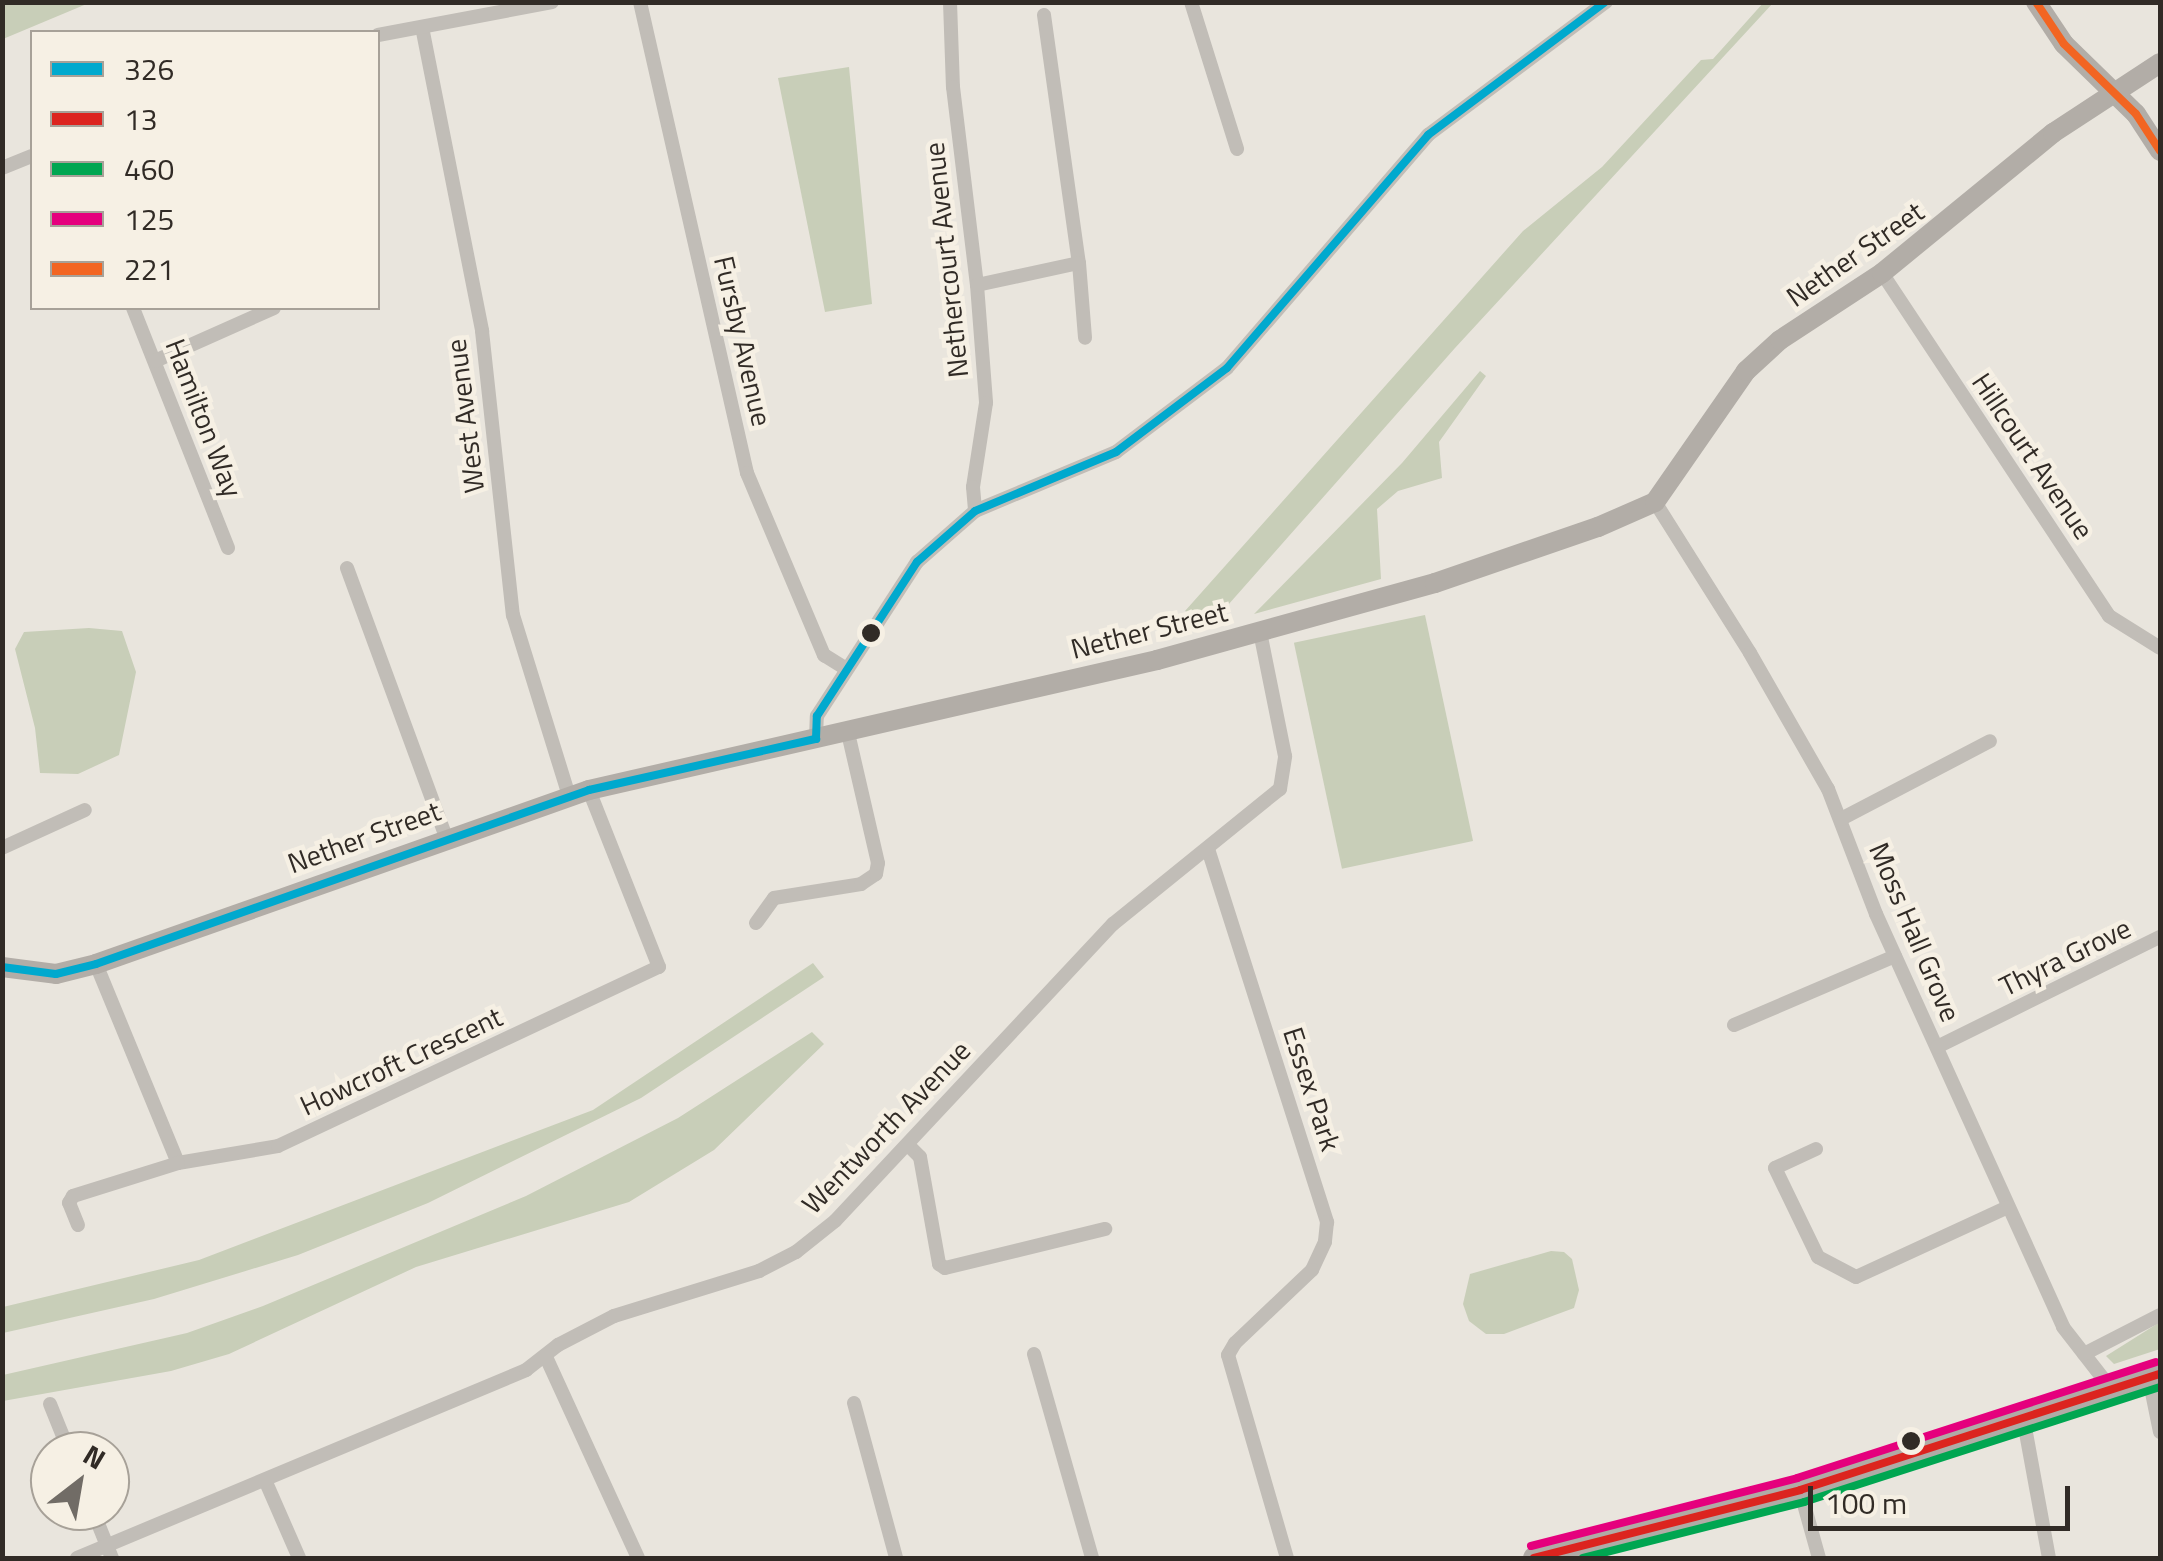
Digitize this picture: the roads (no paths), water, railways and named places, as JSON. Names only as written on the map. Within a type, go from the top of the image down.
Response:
[{"type":"main road","points":[[1534,1558],[1800,1490],[2024,1422],[2155,1376]]},
{"type":"street","points":[[380,35],[552,2]]},
{"type":"street","name":"Fursby Avenue","points":[[640,2],[747,473],[824,655],[846,669]]},
{"type":"street","name":"Nethercourt Avenue","points":[[950,2],[954,87],[986,403],[972,487],[975,511]]},
{"type":"street","points":[[1191,2],[1237,149]]},
{"type":"street","points":[[816,739],[817,716],[917,562],[975,511],[1116,452],[1227,368],[1428,135],[1606,2]]},
{"type":"street","points":[[2036,2],[2064,44],[2136,114],[2160,150]]},
{"type":"street","points":[[1044,14],[1080,263],[1085,338]]},
{"type":"street","name":"West Avenue","points":[[422,27],[482,331],[513,615],[579,793]]},
{"type":"street","name":"Nether Street","points":[[2,967],[56,974],[96,964],[579,793],[1157,660],[1435,583],[1598,527],[1655,502],[1746,371],[1780,340],[1882,274],[2053,133],[2160,63]]},
{"type":"street","points":[[2,168],[30,157]]},
{"type":"street","points":[[977,285],[1080,263]]},
{"type":"street","name":"Hillcourt Avenue","points":[[1882,274],[2109,616],[2160,648]]},
{"type":"street","name":"Hamilton Way","points":[[135,310],[228,548]]},
{"type":"street","points":[[155,361],[270,310]]},
{"type":"street","name":"Moss Hall Grove","points":[[1655,502],[1750,653],[1841,819],[1895,956],[2063,1327],[2112,1390]]},
{"type":"street","points":[[348,568],[446,837]]},
{"type":"street","points":[[1208,850],[1280,789],[1285,756],[1253,633]]},
{"type":"street","points":[[756,923],[774,898],[861,884],[876,874],[878,862],[848,733]]},
{"type":"street","points":[[1841,819],[1990,740]]},
{"type":"street","name":"Howcroft Crescent","points":[[178,1163],[278,1146],[660,967],[579,793]]},
{"type":"street","points":[[2,848],[85,810]]},
{"type":"street","name":"Wentworth Avenue","points":[[77,1558],[110,1552],[265,1480],[526,1370],[558,1345],[614,1316],[719,1286],[796,1252],[836,1221],[1112,924],[1208,850]]},
{"type":"street","name":"Essex Park","points":[[1208,850],[1326,1222],[1325,1242],[1312,1270],[1235,1343],[1228,1355],[1287,1558]]},
{"type":"street","name":"Thyra Grove","points":[[1937,1047],[2160,937]]},
{"type":"street","points":[[1734,1026],[1895,956]]},
{"type":"street","points":[[78,1225],[70,1203],[73,1196],[178,1163],[96,964]]},
{"type":"street","points":[[908,1145],[920,1157],[939,1264],[945,1268],[1105,1230]]},
{"type":"street","points":[[1816,1150],[1775,1168],[1818,1258],[1856,1277],[2008,1207]]},
{"type":"street","points":[[2084,1354],[2160,1315]]},
{"type":"street","points":[[1034,1354],[1092,1558]]},
{"type":"street","points":[[546,1357],[638,1558]]},
{"type":"street","points":[[2155,1376],[2160,1432]]},
{"type":"street","points":[[854,1403],[896,1558]]},
{"type":"street","points":[[50,1404],[61,1431]]},
{"type":"street","points":[[2024,1422],[2049,1558]]},
{"type":"street","points":[[265,1480],[299,1558]]},
{"type":"street","points":[[1800,1490],[1819,1558]]}]
